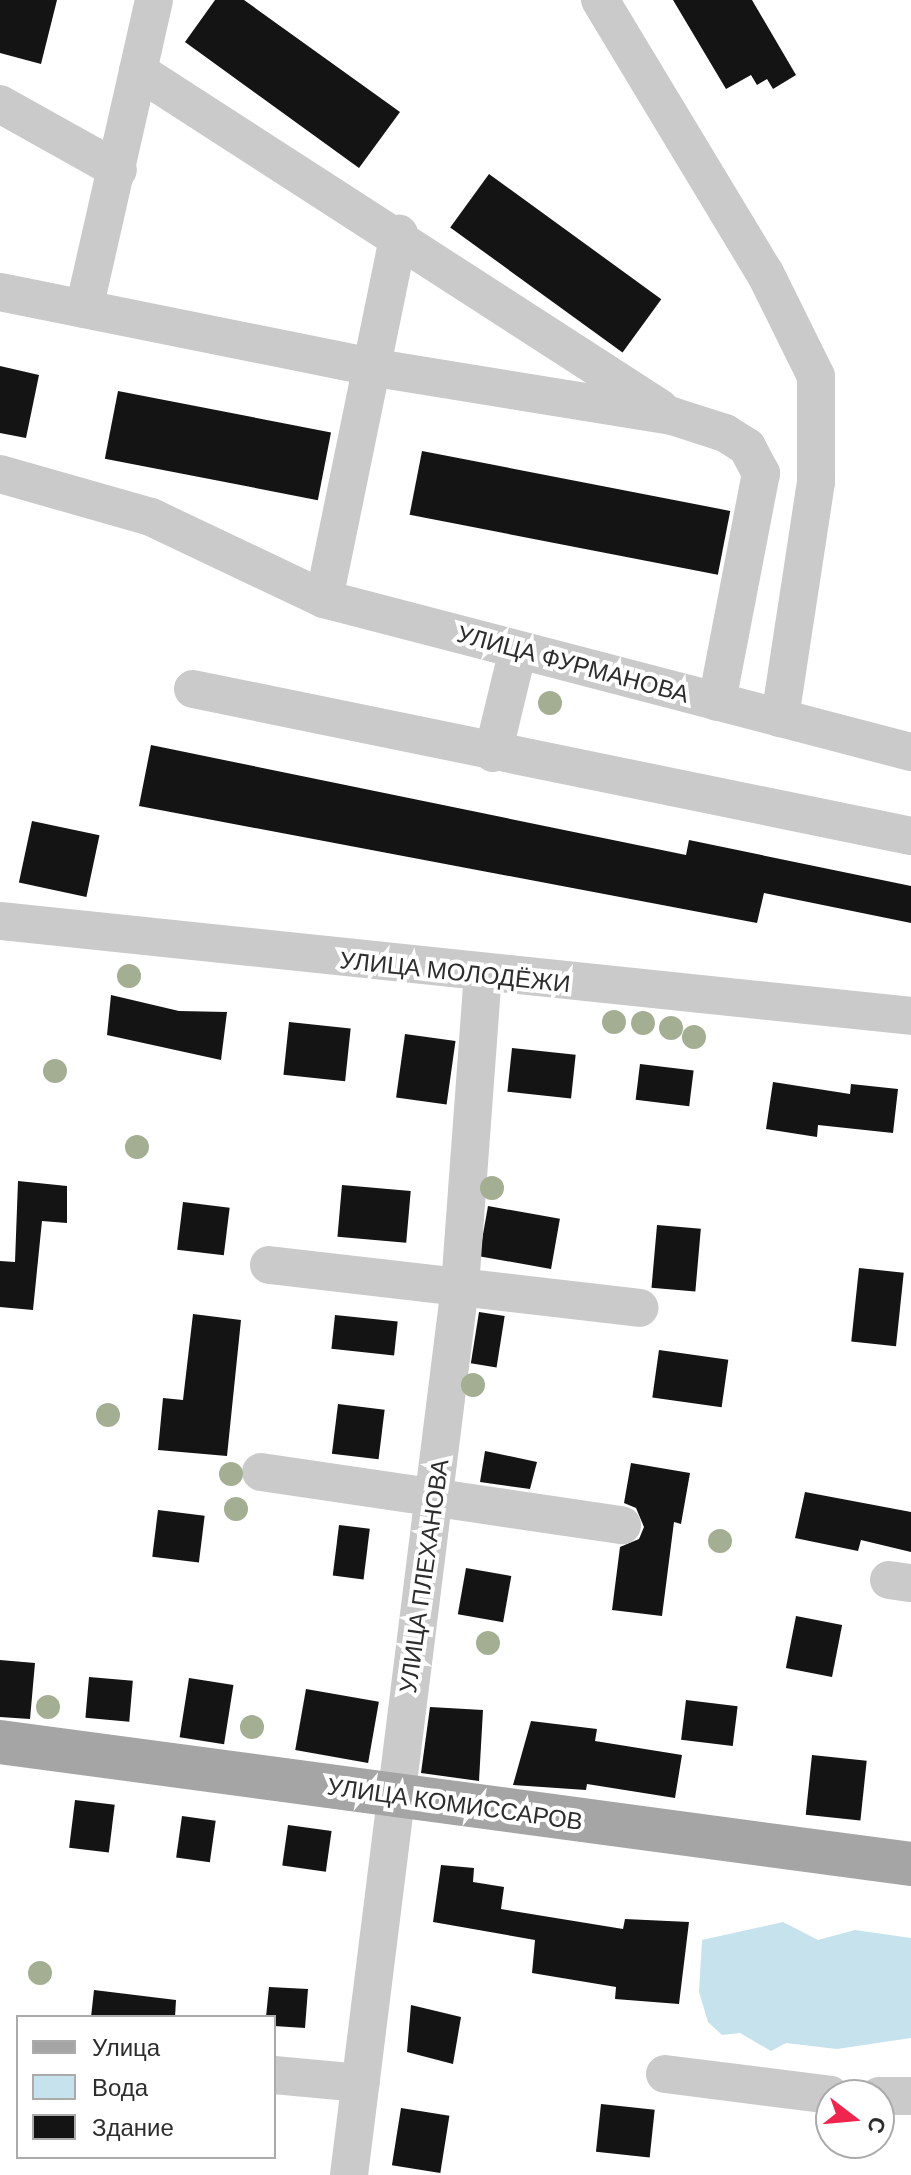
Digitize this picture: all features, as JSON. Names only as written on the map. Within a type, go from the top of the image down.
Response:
[{"type":"main road","name":"УЛИЦА КОМИССАРОВ","points":[[0,1742],[394,1794],[774,1851],[911,1864]]},
{"type":"street","points":[[84,309],[118,170],[154,0]]},
{"type":"street","points":[[600,0],[765,273],[816,376],[816,482],[780,718]]},
{"type":"street","points":[[138,71],[399,234],[672,416],[747,447],[761,473],[717,702]]},
{"type":"street","points":[[0,104],[118,170]]},
{"type":"street","points":[[324,599],[376,368],[399,234]]},
{"type":"street","points":[[0,292],[376,368],[672,416]]},
{"type":"street","name":"УЛИЦА ФУРМАНОВА","points":[[0,474],[151,517],[324,599],[911,752]]},
{"type":"street","points":[[493,753],[518,650]]},
{"type":"street","points":[[193,689],[493,753],[911,836]]},
{"type":"street","name":"УЛИЦА МОЛОДЁЖИ","points":[[0,921],[483,976],[911,1016]]},
{"type":"street","name":"УЛИЦА ПЛЕХАНОВА","points":[[349,2175],[394,1794],[436,1499],[460,1286],[483,976]]},
{"type":"street","points":[[269,1265],[640,1308]]},
{"type":"street","points":[[261,1472],[622,1525]]},
{"type":"street","points":[[665,2074],[815,2093]]},
{"type":"street","points":[[276,2075],[361,2083]]},
{"type":"water","points":[[783,1922],[818,1940],[855,1930],[911,1938],[911,2038],[837,2049],[786,2043],[771,2051],[740,2033],[722,2035],[708,2022],[699,1992],[702,1940]]},
{"type":"building","points":[[0,0],[57,0],[41,64],[0,53]]},
{"type":"building","points":[[215,0],[244,0],[400,112],[359,168],[185,42]]},
{"type":"building","points":[[673,0],[752,0],[796,75],[773,89],[767,79],[757,85],[751,75],[726,89]]},
{"type":"building","points":[[489,174],[661,299],[623,353],[450,227]]},
{"type":"building","points":[[0,366],[39,375],[26,438],[0,433]]},
{"type":"building","points":[[118,391],[331,432],[318,500],[105,459]]},
{"type":"building","points":[[422,451],[730,511],[718,575],[410,515]]},
{"type":"building","points":[[151,745],[686,855],[689,840],[911,886],[911,923],[764,893],[757,923],[139,806]]},
{"type":"building","points":[[32,821],[99,835],[86,897],[19,883]]},
{"type":"building","points":[[111,995],[179,1011],[227,1012],[221,1060],[107,1035]]},
{"type":"building","points":[[289,1022],[351,1028],[345,1081],[283,1075]]},
{"type":"building","points":[[405,1034],[456,1041],[447,1104],[396,1097]]},
{"type":"building","points":[[512,1048],[576,1055],[571,1098],[507,1092]]},
{"type":"building","points":[[640,1064],[694,1071],[689,1106],[636,1100]]},
{"type":"building","points":[[773,1082],[850,1094],[851,1084],[898,1089],[893,1133],[818,1125],[817,1137],[766,1129]]},
{"type":"building","points":[[18,1181],[67,1186],[67,1223],[42,1221],[33,1310],[0,1307],[0,1261],[15,1262]]},
{"type":"building","points":[[342,1185],[411,1191],[406,1243],[337,1237]]},
{"type":"building","points":[[183,1202],[230,1208],[224,1255],[177,1250]]},
{"type":"building","points":[[488,1206],[560,1219],[551,1269],[479,1256]]},
{"type":"building","points":[[657,1225],[701,1229],[695,1292],[652,1288]]},
{"type":"building","points":[[859,1268],[904,1273],[896,1346],[851,1342]]},
{"type":"building","points":[[479,1312],[505,1316],[497,1367],[471,1363]]},
{"type":"building","points":[[193,1314],[241,1320],[227,1456],[158,1450],[163,1398],[183,1400]]},
{"type":"building","points":[[335,1315],[398,1322],[394,1355],[331,1349]]},
{"type":"building","points":[[659,1350],[728,1360],[722,1407],[652,1398]]},
{"type":"building","points":[[338,1404],[385,1410],[379,1459],[332,1454]]},
{"type":"building","points":[[485,1451],[537,1462],[530,1489],[480,1482]]},
{"type":"building","points":[[631,1463],[690,1473],[681,1524],[674,1522],[662,1616],[612,1610],[620,1547],[639,1539],[644,1527],[636,1508],[624,1503]]},
{"type":"building","points":[[805,1492],[911,1512],[911,1552],[861,1540],[858,1551],[795,1538]]},
{"type":"building","points":[[158,1510],[205,1516],[199,1562],[152,1557]]},
{"type":"building","points":[[339,1525],[370,1529],[364,1579],[333,1576]]},
{"type":"building","points":[[466,1568],[511,1576],[503,1622],[458,1614]]},
{"type":"building","points":[[796,1616],[842,1625],[832,1677],[786,1668]]},
{"type":"building","points":[[0,1660],[35,1663],[30,1719],[0,1717]]},
{"type":"building","points":[[89,1677],[133,1681],[129,1722],[85,1718]]},
{"type":"building","points":[[189,1678],[233,1685],[224,1744],[180,1737]]},
{"type":"building","points":[[306,1689],[379,1702],[368,1763],[295,1750]]},
{"type":"building","points":[[686,1700],[738,1706],[733,1746],[681,1740]]},
{"type":"building","points":[[430,1707],[483,1710],[479,1781],[421,1773]]},
{"type":"building","points":[[531,1721],[597,1729],[595,1741],[682,1755],[675,1798],[587,1784],[586,1790],[513,1785]]},
{"type":"building","points":[[812,1755],[867,1761],[860,1820],[806,1815]]},
{"type":"building","points":[[75,1800],[115,1805],[109,1853],[69,1848]]},
{"type":"building","points":[[182,1816],[216,1821],[210,1862],[176,1858]]},
{"type":"building","points":[[288,1825],[332,1831],[326,1872],[282,1866]]},
{"type":"building","points":[[441,1865],[474,1868],[473,1882],[504,1887],[501,1909],[623,1929],[625,1919],[689,1922],[679,2004],[615,1999],[616,1987],[532,1973],[535,1940],[433,1922]]},
{"type":"building","points":[[269,1987],[308,1989],[305,2028],[276,2026],[276,2015],[266,2015]]},
{"type":"building","points":[[94,1990],[176,2000],[175,2015],[91,2015]]},
{"type":"building","points":[[411,2005],[461,2017],[453,2064],[407,2052]]},
{"type":"building","points":[[601,2104],[655,2110],[650,2157],[596,2152]]},
{"type":"building","points":[[401,2108],[449,2116],[440,2173],[392,2165]]}]
